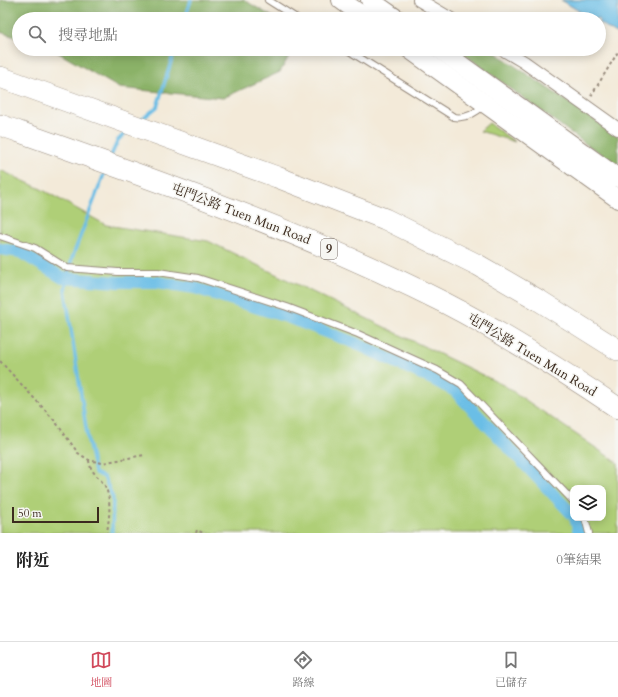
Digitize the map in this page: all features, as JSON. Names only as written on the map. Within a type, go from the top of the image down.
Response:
[{"type":"highway","points":[[0,77],[98,114],[277,177],[385,220],[478,265],[540,301],[618,350]]},
{"type":"highway","name":"屯門公路 Tuen Mun Road","points":[[0,125],[52,143],[275,227],[362,263],[473,319],[553,366],[618,408]]},
{"type":"main road","points":[[341,0],[357,12]]},
{"type":"main road","points":[[370,0],[387,12]]},
{"type":"main road","points":[[419,56],[618,199]]},
{"type":"main road","points":[[449,56],[618,178]]},
{"type":"street","points":[[419,0],[439,12]]},
{"type":"street","points":[[514,56],[618,129]]},
{"type":"lane","points":[[268,0],[287,12]]},
{"type":"lane","points":[[357,56],[454,117],[460,118],[470,115],[486,104]]},
{"type":"lane","points":[[0,236],[36,248],[67,268],[118,272],[158,272],[198,278],[287,307],[358,334],[437,370],[461,384],[570,498]]},
{"type":"lane","points":[[585,521],[589,533]]},
{"type":"path","points":[[590,98],[618,52]]},
{"type":"path","points":[[0,360],[55,422],[78,453],[89,460],[102,463],[144,455]]},
{"type":"path","points":[[89,460],[89,467],[104,484],[109,497],[108,533]]},
{"type":"path","points":[[196,533],[197,530],[203,533]]},
{"type":"green space","points":[[0,0],[244,0],[264,12],[12,12],[12,36],[0,32]]},
{"type":"green space","points":[[64,56],[289,56],[280,72],[223,98],[119,88]]},
{"type":"green space","points":[[466,56],[500,56],[618,136],[618,164],[590,147]]},
{"type":"green space","points":[[489,123],[515,142],[480,131]]},
{"type":"green space","points":[[0,170],[41,189],[106,225],[208,241],[505,386],[618,463],[618,533],[0,533]]},
{"type":"water","points":[[561,0],[618,0],[618,35],[606,27],[606,12],[581,12]]},
{"type":"waterway","points":[[187,12],[191,0]]},
{"type":"waterway","points":[[141,120],[157,107],[173,56]]},
{"type":"waterway","points":[[110,158],[118,140],[129,130]]},
{"type":"waterway","points":[[106,169],[72,258],[65,289],[88,441],[95,473],[104,477],[113,498],[112,533]]},
{"type":"waterway","points":[[0,249],[20,252],[63,278],[118,282],[157,282],[195,288],[284,316],[355,343],[455,391],[570,512]]},
{"type":"waterway","points":[[576,521],[579,533]]}]
